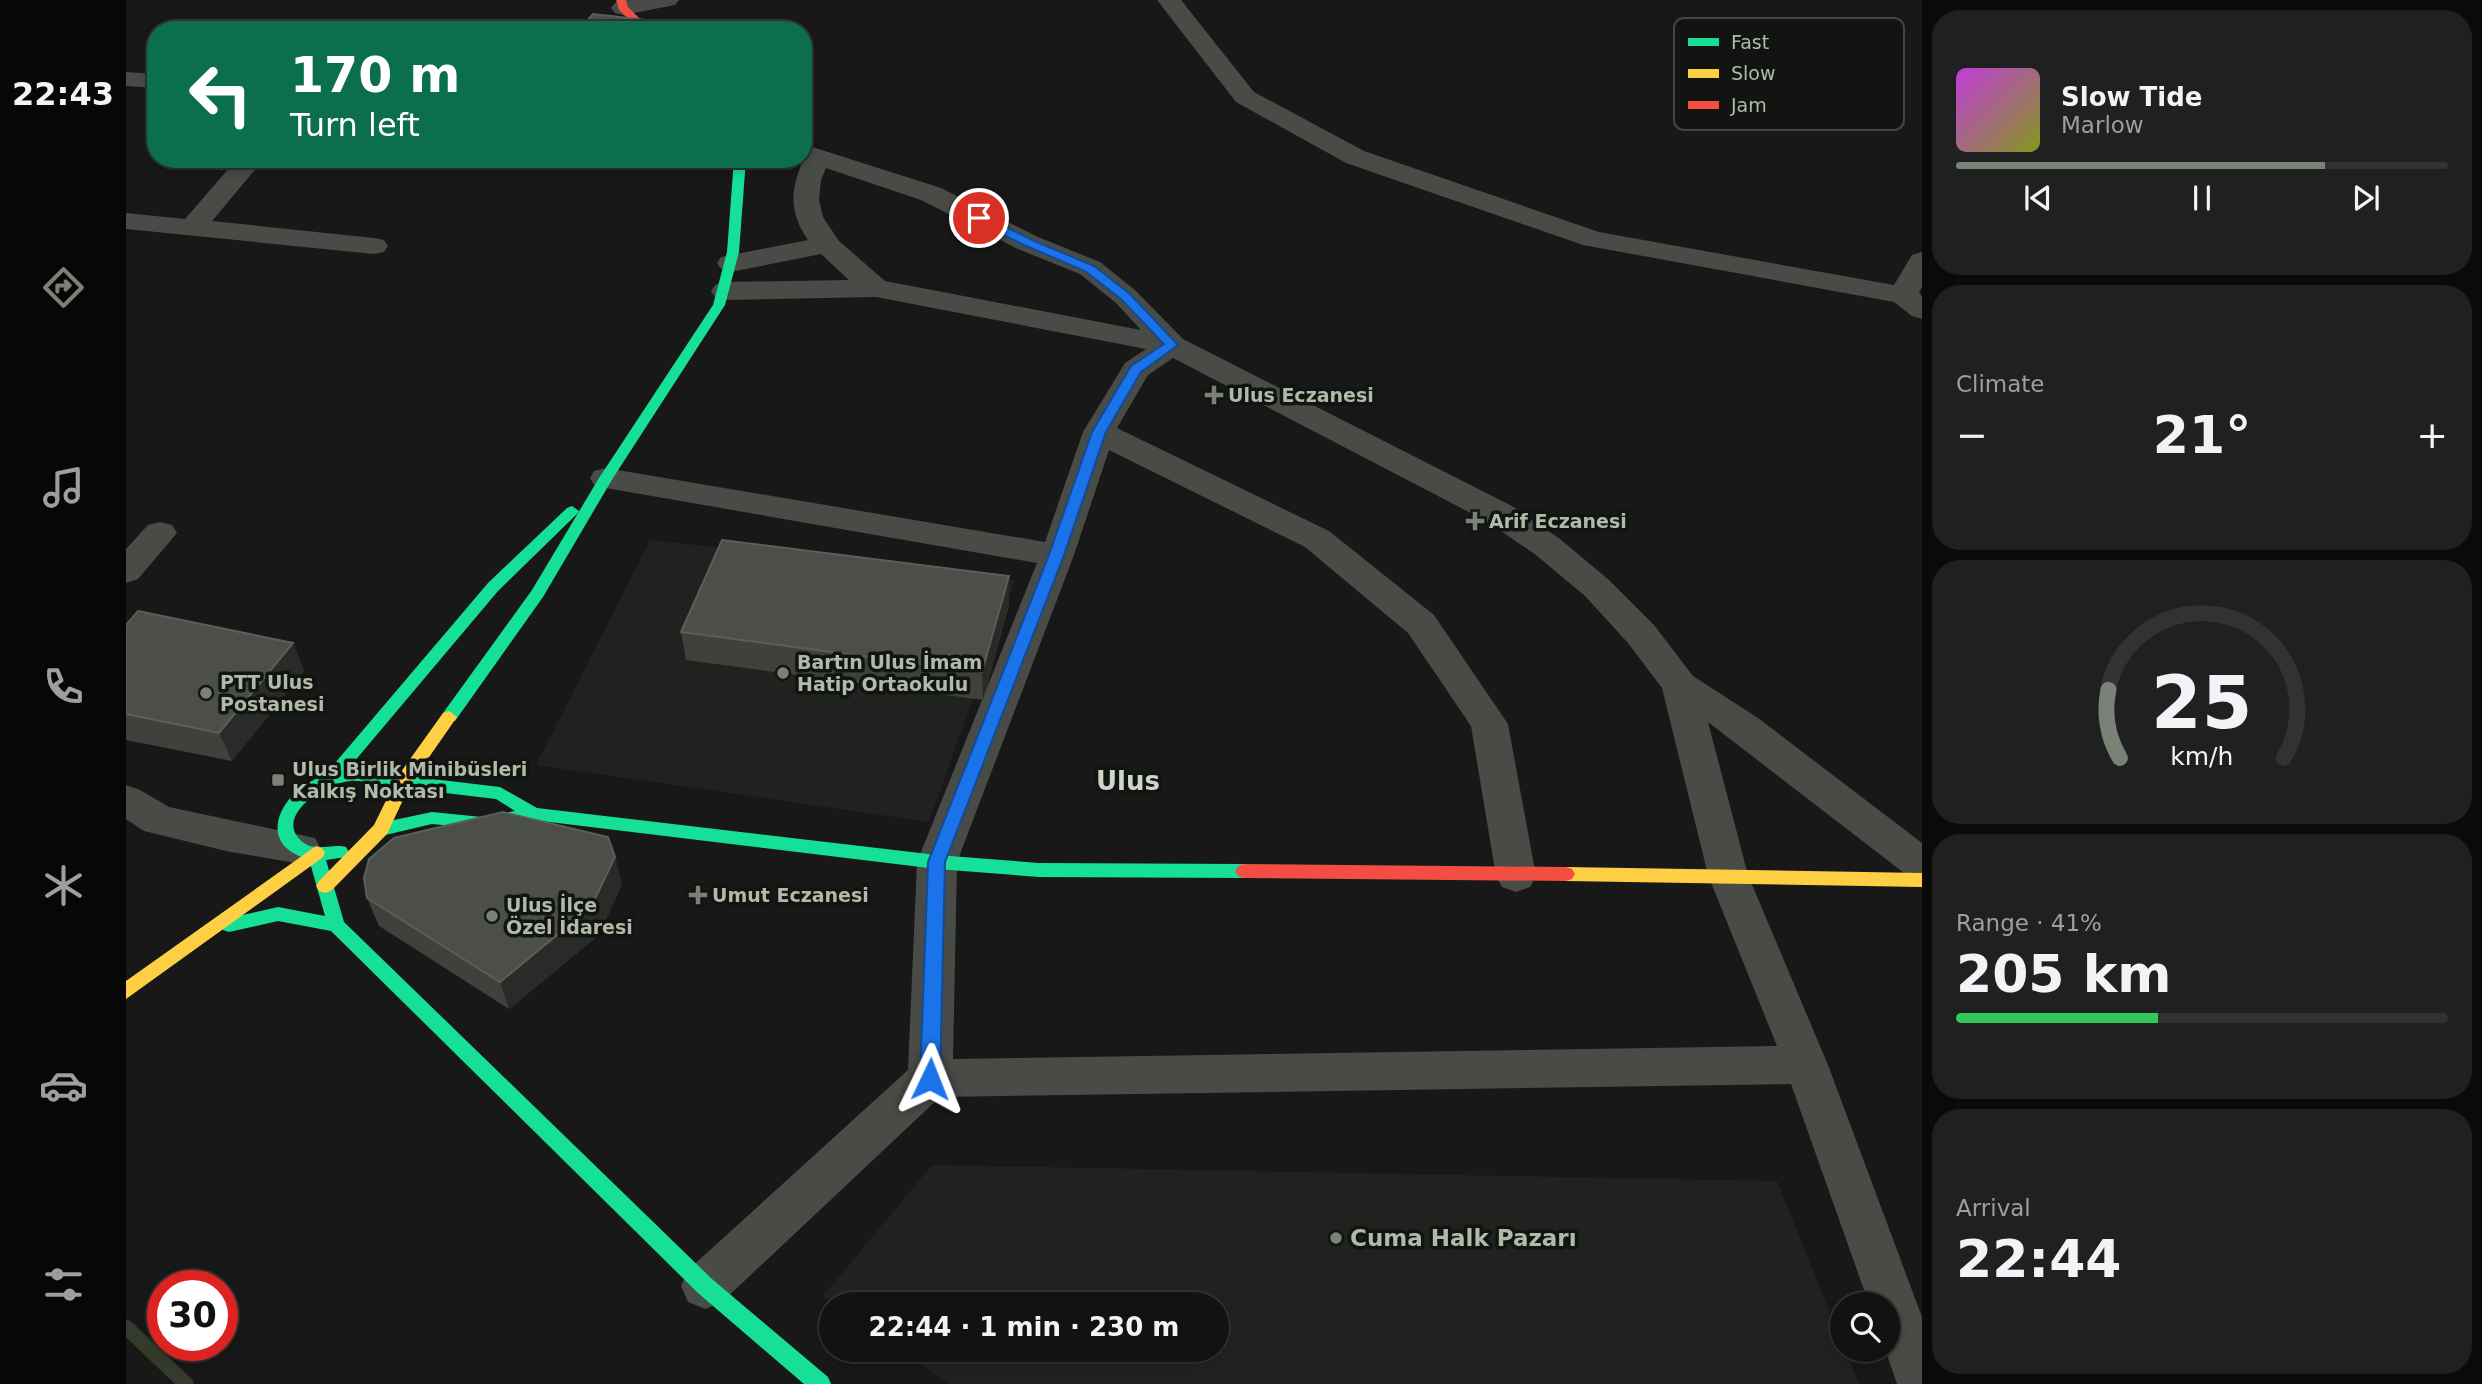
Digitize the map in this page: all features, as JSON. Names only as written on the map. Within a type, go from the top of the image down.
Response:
[{"type":"street","points":[[622,4],[667,0]]},
{"type":"street","points":[[1169,0],[1245,97],[1355,157],[1593,239],[1912,303],[1922,261]]},
{"type":"street","points":[[622,4],[638,21]]},
{"type":"street","points":[[126,79],[147,80]]},
{"type":"street","points":[[812,156],[896,180],[931,194],[1028,243],[1090,268],[1126,297],[1172,345]]},
{"type":"street","points":[[193,227],[243,168]]},
{"type":"street","points":[[325,886],[381,829],[404,780],[538,593],[606,478],[719,305],[728,277],[739,168]]},
{"type":"street","points":[[808,168],[804,202],[808,218],[826,245],[876,288]]},
{"type":"street","points":[[126,221],[374,246]]},
{"type":"street","points":[[728,277],[826,245]]},
{"type":"street","points":[[728,277],[876,288],[1172,345],[1500,514],[1548,547],[1597,588],[1642,634],[1679,685],[1745,728],[1922,865]]},
{"type":"street","points":[[930,1079],[937,862],[1057,555],[1099,432],[1136,369],[1172,345]]},
{"type":"street","points":[[1099,432],[1317,538],[1421,624],[1489,724],[1516,876]]},
{"type":"street","points":[[606,478],[1057,555]]},
{"type":"street","points":[[332,778],[493,587],[606,478]]},
{"type":"street","points":[[126,571],[160,533]]},
{"type":"street","points":[[1679,685],[1728,876],[1806,1065],[1922,1384]]},
{"type":"street","points":[[424,753],[428,773],[447,785]]},
{"type":"street","points":[[366,776],[379,782],[387,791],[391,803]]},
{"type":"street","points":[[126,991],[213,929],[289,839],[309,788],[332,778],[366,776],[500,793],[534,814]]},
{"type":"street","points":[[126,800],[158,820],[226,836],[289,839],[333,854],[368,840]]},
{"type":"street","points":[[381,829],[432,818],[482,823],[534,814],[937,862],[1040,870],[1922,880]]},
{"type":"street","points":[[289,839],[325,886],[336,925],[705,1286],[820,1384]]},
{"type":"street","points":[[213,929],[244,886]]},
{"type":"street","points":[[213,929],[278,914],[336,925]]},
{"type":"street","points":[[705,1286],[930,1079],[1806,1065]]},
{"type":"shaded area","name":"Bartın Ulus İmam Hatip Ortaokulu","points":[[650,540],[1015,580],[929,822],[536,765]]},
{"type":"shaded area","name":"Cuma Halk Pazarı","points":[[932,1165],[1777,1181],[1830,1312],[1830,1362],[1850,1362],[1859,1384],[949,1384],[918,1362],[1229,1362],[1229,1292],[826,1292]]},
{"type":"building","points":[[593,14],[655,21],[587,21]]},
{"type":"building","points":[[722,540],[1009,576],[982,672],[681,632]]},
{"type":"building","name":"PTT Ulus Postanesi","points":[[138,611],[293,643],[219,733],[126,714],[126,625]]},
{"type":"building","name":"Ulus İlçe Özel İdaresi","points":[[503,812],[608,837],[615,857],[591,907],[500,982],[367,898],[364,878],[369,859],[394,838]]},
{"type":"waterway","points":[[126,1327],[186,1384]]},
{"type":"traffic: fast","points":[[449,717],[538,593],[606,478],[719,305],[733,252],[739,168]]},
{"type":"traffic: fast","points":[[332,777],[493,587],[572,511]]},
{"type":"traffic: fast","points":[[340,852],[317,854],[300,850],[290,839],[286,826],[289,810],[301,795],[321,783],[350,775],[500,793],[533,814]]},
{"type":"traffic: fast","points":[[381,829],[432,818],[482,823],[533,814],[937,862],[1039,870],[1244,871]]},
{"type":"traffic: fast","points":[[316,853],[336,925],[705,1286],[820,1384]]},
{"type":"traffic: fast","points":[[229,925],[278,914],[336,925]]},
{"type":"traffic: slow","points":[[325,886],[381,829],[404,780],[449,717]]},
{"type":"traffic: slow","points":[[126,991],[316,853]]},
{"type":"traffic: slow","points":[[1566,874],[1922,880]]},
{"type":"traffic: jam","points":[[621,0],[623,8],[637,21]]},
{"type":"traffic: jam","points":[[1244,871],[1566,874]]},
{"type":"place","name":"Ulus Eczanesi","points":[[1214,395]]},
{"type":"place","name":"Arif Eczanesi","points":[[1475,521]]},
{"type":"place","name":"Bartın Ulus İmam Hatip Ortaokulu","points":[[783,673]]},
{"type":"place","name":"PTT Ulus Postanesi","points":[[206,693]]},
{"type":"place","name":"Ulus Birlik Minibüsleri Kalkış Noktası","points":[[278,780]]},
{"type":"place","name":"Umut Eczanesi","points":[[698,895]]},
{"type":"place","name":"Ulus İlçe Özel İdaresi","points":[[492,916]]},
{"type":"place","name":"Cuma Halk Pazarı","points":[[1336,1238]]},
{"type":"district","name":"Ulus","points":[[1128,781]]},
{"type":"route","points":[[930,1079],[937,862],[1057,555],[1099,432],[1136,369],[1172,345],[1126,297],[1090,268],[1028,243],[979,218]]}]
